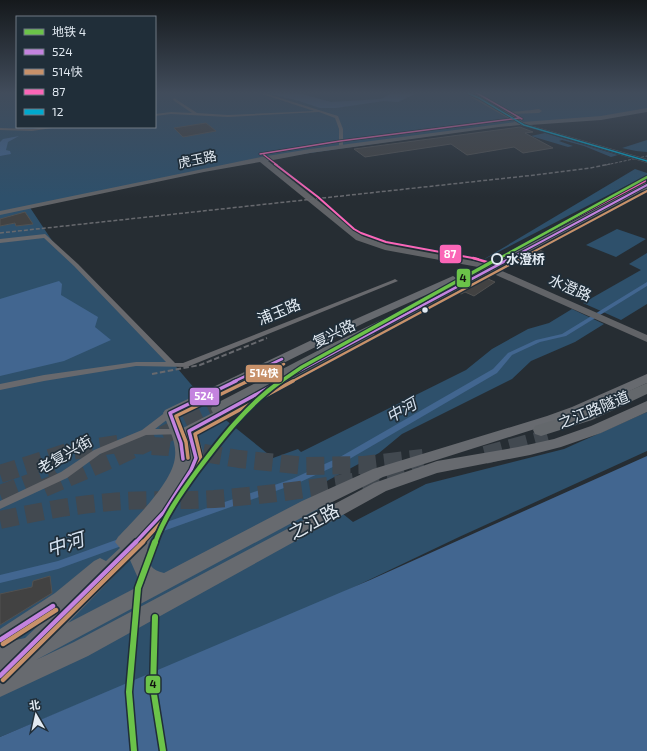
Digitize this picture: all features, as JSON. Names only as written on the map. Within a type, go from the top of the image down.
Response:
[{"type":"highway","points":[[217,407],[328,351],[421,300]]},
{"type":"highway","name":"之江路隧道","points":[[647,388],[544,434],[594,421],[647,398]]},
{"type":"main road","name":"复兴路","points":[[170,414],[362,320],[421,300],[643,187],[647,179]]},
{"type":"main road","name":"复兴路","points":[[184,432],[422,308],[421,300]]},
{"type":"main road","name":"之江路","points":[[0,687],[20,658],[308,506],[378,473],[552,419],[576,410],[647,378]]},
{"type":"main road","name":"之江路","points":[[20,658],[81,649],[380,487],[412,474],[446,465],[541,448],[589,433],[647,406]]},
{"type":"main road","points":[[166,581],[155,580],[148,576],[139,563],[138,555],[140,545],[178,472],[183,458],[184,432],[170,414]]},
{"type":"main road","points":[[0,676],[20,658],[122,552],[159,510]]},
{"type":"main road","points":[[0,640],[62,599],[149,529]]},
{"type":"main road","points":[[20,658],[37,630],[62,599]]},
{"type":"street","points":[[340,127],[341,146]]},
{"type":"street","name":"虎玉路","points":[[2,211],[261,159],[341,146],[489,127]]},
{"type":"street","points":[[532,127],[647,160]]},
{"type":"street","points":[[0,129],[32,130],[49,128]]},
{"type":"street","name":"水澄路","points":[[261,159],[359,238],[385,247],[486,267],[647,339]]},
{"type":"street","points":[[0,240],[45,236],[173,365]]},
{"type":"street","name":"浦玉路","points":[[0,387],[44,378],[136,364],[184,365],[395,281]]},
{"type":"street","name":"老复兴街","points":[[0,505],[64,475],[97,452],[145,432],[170,414]]},
{"type":"street","name":"老复兴街","points":[[145,432],[184,432]]},
{"type":"shaded area","points":[[0,127],[492,127],[247,162],[29,206],[53,242],[172,362],[212,409],[273,458],[298,449],[301,452],[466,370],[492,349],[528,329],[549,323],[572,309],[604,324],[575,342],[531,361],[512,379],[402,434],[379,453],[312,489],[353,522],[426,484],[564,449],[647,412],[647,451],[459,537],[308,609],[0,737]]},
{"type":"shaded area","points":[[545,133],[618,155],[611,157],[584,146],[562,140],[559,141],[573,146],[568,147],[531,136]]},
{"type":"shaded area","points":[[19,136],[8,142],[6,150],[10,151],[11,154],[0,156],[0,142],[3,139]]},
{"type":"shaded area","points":[[647,140],[647,152],[622,148]]},
{"type":"shaded area","points":[[635,169],[647,173],[647,175],[481,261]]},
{"type":"shaded area","points":[[617,229],[646,239],[616,257],[586,245]]},
{"type":"shaded area","points":[[647,253],[647,304],[621,320],[583,303],[641,270],[629,264]]},
{"type":"shaded area","points":[[59,281],[62,284],[61,295],[98,317],[95,327],[111,340],[64,361],[0,376],[0,299]]},
{"type":"shaded area","points":[[647,456],[647,751],[0,751],[0,737],[370,580]]},
{"type":"building","points":[[211,127],[216,131],[183,137],[174,128]]},
{"type":"building","points":[[520,127],[533,132],[525,133],[553,148],[523,153],[514,147],[467,155],[451,144],[365,157],[354,149]]},
{"type":"building","points":[[25,212],[33,224],[16,226],[15,223],[0,226],[0,219]]},
{"type":"building","points":[[537,249],[544,252],[529,261],[523,259],[503,270],[500,269]]},
{"type":"building","points":[[490,274],[493,275],[488,279],[495,282],[474,296],[465,292],[461,294],[457,292]]},
{"type":"building","points":[[50,576],[52,593],[0,625],[0,594],[32,587],[33,581]]},
{"type":"waterway","name":"中河","points":[[152,531],[295,481],[343,459],[495,371],[510,354],[538,341],[564,335],[647,284]]},
{"type":"waterway","name":"中河","points":[[0,579],[58,565],[124,541]]},
{"type":"tunnel","points":[[141,445],[219,409]]},
{"type":"tunnel","points":[[485,455],[548,438]]},
{"type":"tunnel","points":[[0,474],[71,451],[118,444],[141,445]]},
{"type":"tunnel","points":[[44,488],[141,445]]},
{"type":"tunnel","points":[[141,445],[169,447],[239,459],[305,466],[364,465],[423,458]]},
{"type":"tunnel","points":[[0,520],[55,509],[97,503],[214,499],[266,494],[342,484],[419,470]]},
{"type":"tunnel","points":[[0,494],[56,473]]},
{"type":"railway","points":[[606,165],[647,156]]},
{"type":"railway","points":[[0,233],[535,175],[610,164]]},
{"type":"railway","points":[[152,374],[200,365],[267,338]]},
{"type":"metro line","name":"4","points":[[134,751],[129,692],[138,588],[156,539],[178,498],[219,442],[238,420],[270,389],[302,367],[647,177]]},
{"type":"metro line","name":"4","points":[[155,617],[153,688],[163,751]]},
{"type":"transit line","name":"87","points":[[260,154],[340,141],[449,127]]},
{"type":"transit line","name":"12","points":[[531,127],[647,161]]},
{"type":"transit line","name":"87","points":[[264,155],[318,197],[354,229],[361,233],[386,242],[482,260],[490,263],[645,181]]},
{"type":"transit line","name":"524","points":[[0,676],[125,554],[164,512],[191,470],[196,458],[189,431],[647,185]]},
{"type":"transit line","name":"514快","points":[[3,680],[128,558],[168,515],[195,473],[201,459],[195,434],[647,191]]},
{"type":"transit line","name":"524","points":[[183,459],[181,443],[170,413],[282,359]]},
{"type":"transit line","name":"514快","points":[[188,458],[186,442],[176,416],[284,364]]},
{"type":"transit line","name":"524","points":[[0,640],[53,606]]},
{"type":"transit line","name":"514快","points":[[3,644],[56,610]]},
{"type":"place","name":"水澄桥","points":[[497,259]]}]
